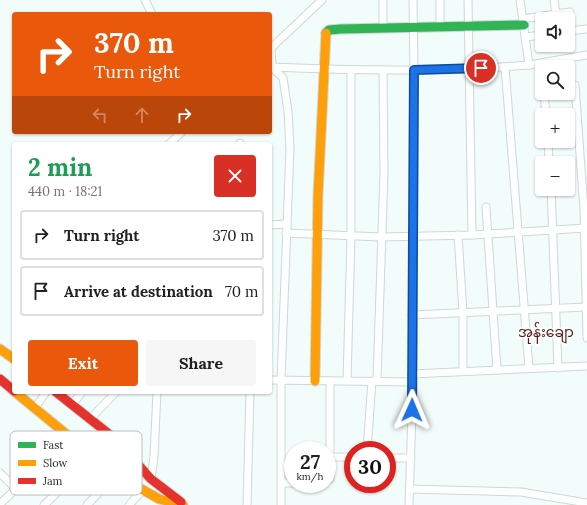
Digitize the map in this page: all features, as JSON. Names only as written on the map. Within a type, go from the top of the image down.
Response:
[{"type":"main road","points":[[315,381],[325,34],[329,30],[383,27],[468,27],[523,22]]},
{"type":"main road","points":[[0,349],[12,358]]},
{"type":"main road","points":[[0,380],[12,390]]},
{"type":"main road","points":[[18,394],[63,431]]},
{"type":"main road","points":[[58,394],[105,431]]},
{"type":"main road","points":[[142,469],[151,479],[186,505]]},
{"type":"main road","points":[[142,491],[152,500],[182,505]]},
{"type":"street","points":[[145,0],[151,12]]},
{"type":"street","points":[[272,46],[322,0]]},
{"type":"street","points":[[383,0],[383,27]]},
{"type":"street","points":[[409,505],[412,382],[413,0]]},
{"type":"street","points":[[440,0],[440,27]]},
{"type":"street","points":[[468,0],[472,235]]},
{"type":"street","points":[[520,0],[529,65]]},
{"type":"street","points":[[554,0],[556,12]]},
{"type":"street","points":[[523,22],[535,19]]},
{"type":"street","points":[[575,30],[587,28]]},
{"type":"street","points":[[525,37],[535,36]]},
{"type":"street","points":[[272,67],[351,70],[469,69],[529,65],[587,55]]},
{"type":"street","points":[[272,67],[283,78],[288,111],[290,181],[286,233],[281,380],[281,505]]},
{"type":"street","points":[[505,67],[529,368]]},
{"type":"street","points":[[347,381],[351,237],[351,70]]},
{"type":"street","points":[[368,441],[375,381],[384,172],[383,70]]},
{"type":"street","points":[[575,86],[585,228],[587,338]]},
{"type":"street","points":[[171,142],[180,134]]},
{"type":"street","points":[[552,196],[554,229],[558,368]]},
{"type":"street","points":[[486,207],[497,370]]},
{"type":"street","points":[[272,225],[287,224]]},
{"type":"street","points":[[286,233],[351,237],[381,237],[519,233],[554,229],[585,228]]},
{"type":"street","points":[[458,235],[463,313],[463,371]]},
{"type":"street","points":[[412,315],[587,307]]},
{"type":"street","points":[[412,374],[587,366]]},
{"type":"street","points":[[272,380],[412,382]]},
{"type":"street","points":[[328,441],[330,381]]},
{"type":"street","points":[[35,408],[45,394]]},
{"type":"street","points":[[72,405],[80,394]]},
{"type":"street","points":[[90,419],[114,394]]},
{"type":"street","points":[[151,479],[154,457],[157,394]]},
{"type":"street","points":[[247,505],[250,394]]},
{"type":"street","points":[[396,458],[411,458]]},
{"type":"street","points":[[0,472],[10,483]]},
{"type":"street","points":[[410,489],[521,492],[587,503]]},
{"type":"street","points":[[0,504],[10,495]]},
{"type":"street","points":[[44,505],[54,495]]},
{"type":"street","points":[[87,505],[97,495]]},
{"type":"street","points":[[129,505],[138,495]]},
{"type":"traffic: fast","points":[[326,33],[329,30],[341,29],[524,25]]},
{"type":"traffic: slow","points":[[315,381],[318,195],[326,33]]},
{"type":"traffic: slow","points":[[0,349],[12,358]]},
{"type":"traffic: slow","points":[[17,394],[63,431]]},
{"type":"traffic: slow","points":[[142,489],[159,499],[183,505]]},
{"type":"traffic: jam","points":[[0,379],[12,389]]},
{"type":"traffic: jam","points":[[59,394],[105,431]]},
{"type":"traffic: jam","points":[[142,469],[151,479],[181,502]]},
{"type":"district","name":"အုန်းချော","points":[[546,332]]},
{"type":"route","points":[[412,410],[414,70],[481,68]]}]
